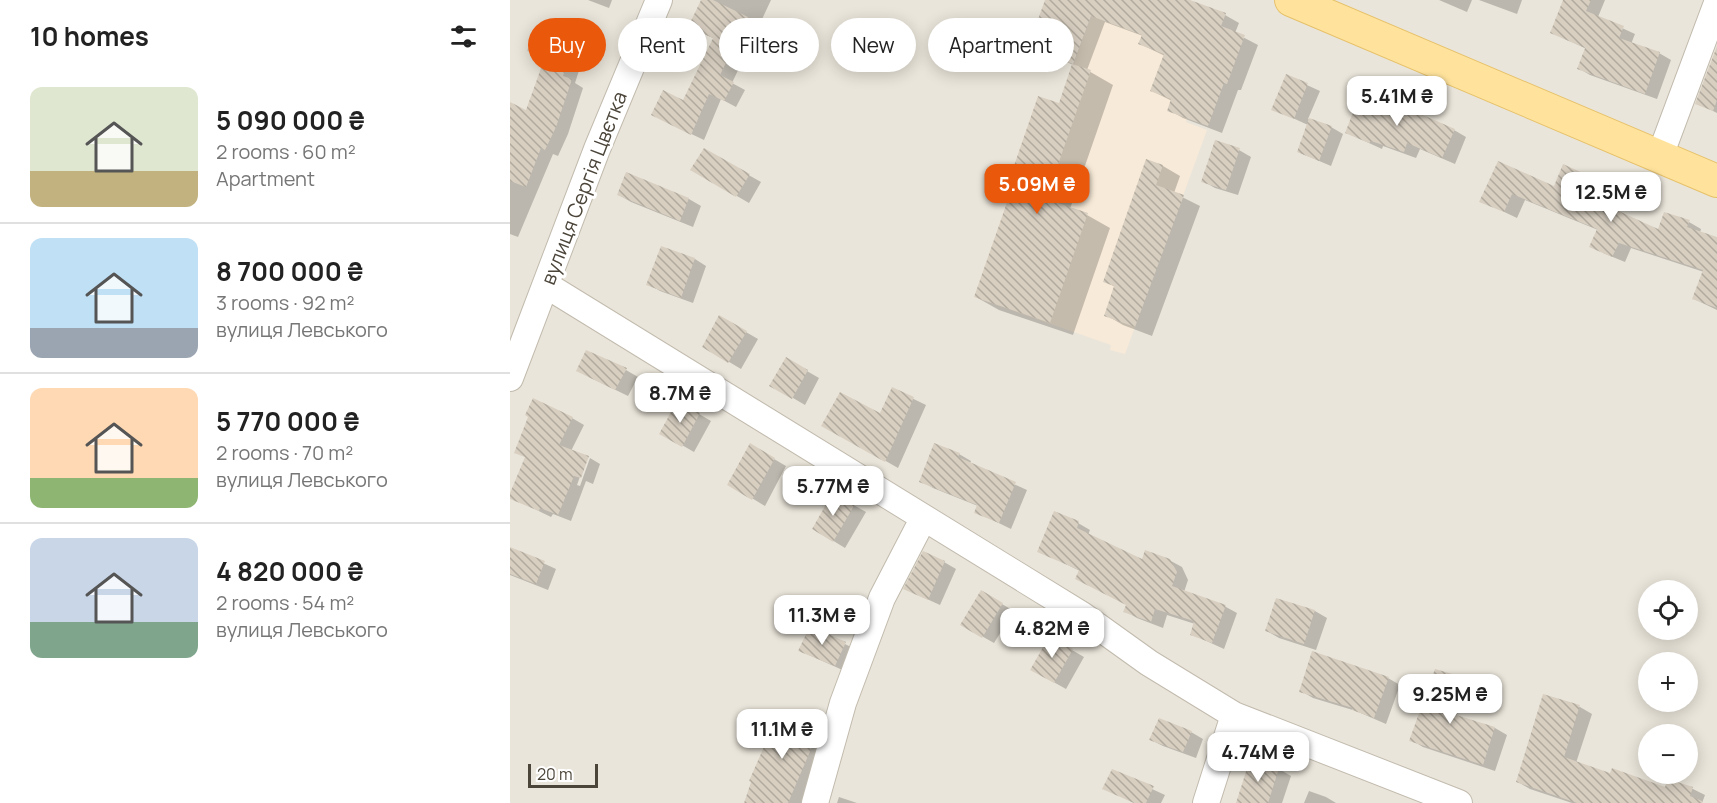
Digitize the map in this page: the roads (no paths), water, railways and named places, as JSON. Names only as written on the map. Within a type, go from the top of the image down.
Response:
[{"type":"main road","points":[[1291,0],[1717,181]]},
{"type":"street","name":"вулиця Сергія Цвєтка","points":[[510,378],[597,149],[659,0]]},
{"type":"street","points":[[1660,156],[1717,3]]},
{"type":"street","points":[[546,285],[720,390],[923,519],[1082,615],[1149,663],[1234,715],[1459,803]]},
{"type":"street","points":[[815,803],[843,703],[878,609],[923,519]]},
{"type":"street","points":[[1206,803],[1234,715]]}]
